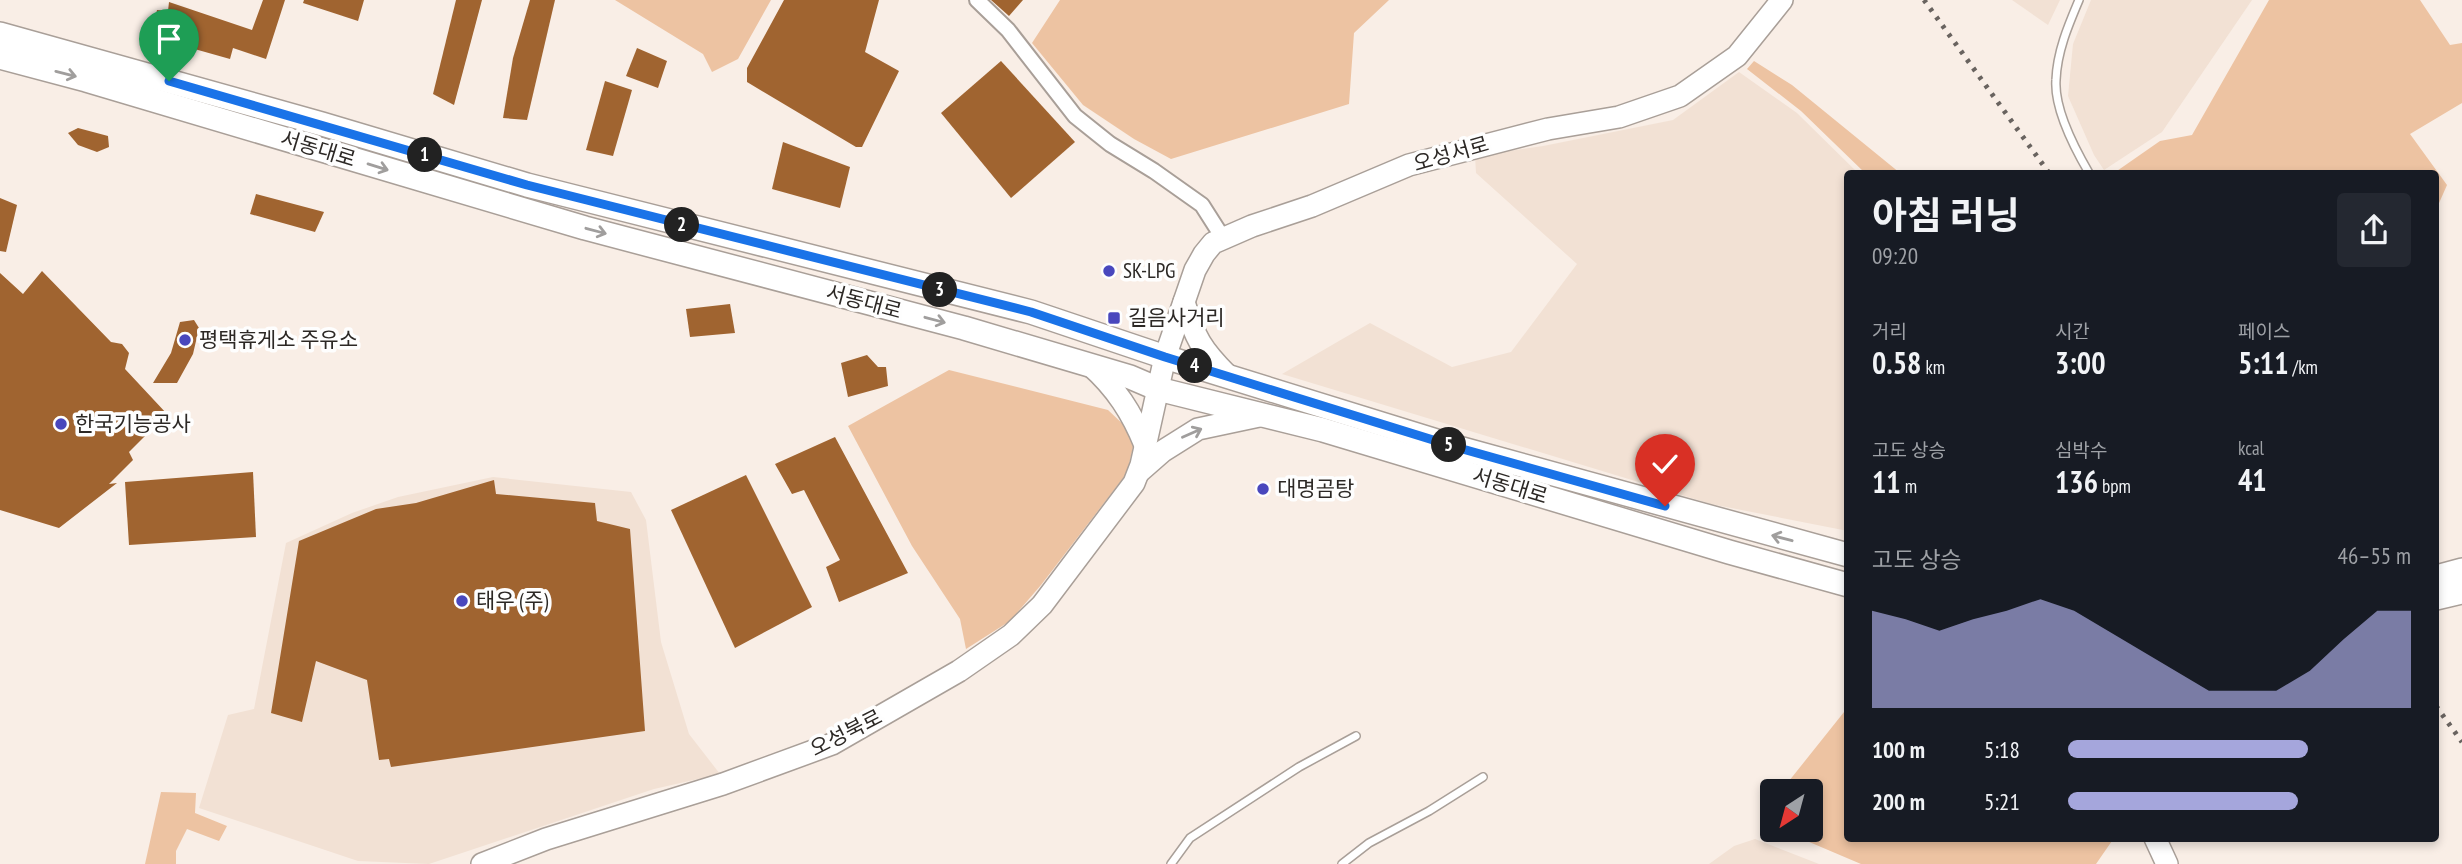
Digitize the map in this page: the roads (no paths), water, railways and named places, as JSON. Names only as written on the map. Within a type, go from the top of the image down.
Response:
[{"type":"main road","name":"서동대로","points":[[0,34],[308,120],[527,185],[1031,312],[1165,357],[1459,448],[1844,554]]},
{"type":"main road","name":"서동대로","points":[[0,57],[585,228],[964,328],[1130,377],[1158,389],[1324,430],[1844,584]]},
{"type":"main road","points":[[2439,576],[2462,570]]},
{"type":"main road","points":[[2439,597],[2462,592]]},
{"type":"street","points":[[977,0],[1009,30],[1076,116],[1110,144],[1202,205],[1223,238]]},
{"type":"street","name":"오성서로","points":[[1136,478],[1165,357],[1204,254],[1213,243],[1252,226],[1312,206],[1409,165],[1536,132],[1619,117],[1680,96],[1737,56],[1782,0]]},
{"type":"street","points":[[1184,302],[1197,340],[1205,354],[1228,376]]},
{"type":"street","points":[[1090,365],[1117,393],[1133,416],[1145,446]]},
{"type":"street","points":[[1136,478],[1163,451],[1198,429],[1264,415]]},
{"type":"street","name":"오성북로","points":[[482,864],[546,839],[723,784],[832,744],[959,671],[1011,635],[1042,605],[1136,478]]},
{"type":"street","points":[[2157,842],[2167,864]]},
{"type":"lane","points":[[2079,0],[2061,46],[2056,82],[2062,114],[2087,170]]},
{"type":"lane","points":[[1171,864],[1190,838],[1299,767],[1356,736]]},
{"type":"lane","points":[[1342,864],[1369,843],[1429,811],[1483,777]]},
{"type":"railway","points":[[1924,0],[2047,170]]},
{"type":"railway","points":[[2439,710],[2462,742]]},
{"type":"place","name":"SK-LPG","points":[[1109,271]]},
{"type":"place","name":"길음사거리","points":[[1114,318]]},
{"type":"place","name":"평택휴게소 주유소","points":[[185,340]]},
{"type":"place","name":"한국기능공사","points":[[61,424]]},
{"type":"place","name":"대명곰탕","points":[[1263,489]]},
{"type":"place","name":"태우 (주)","points":[[462,601]]}]
